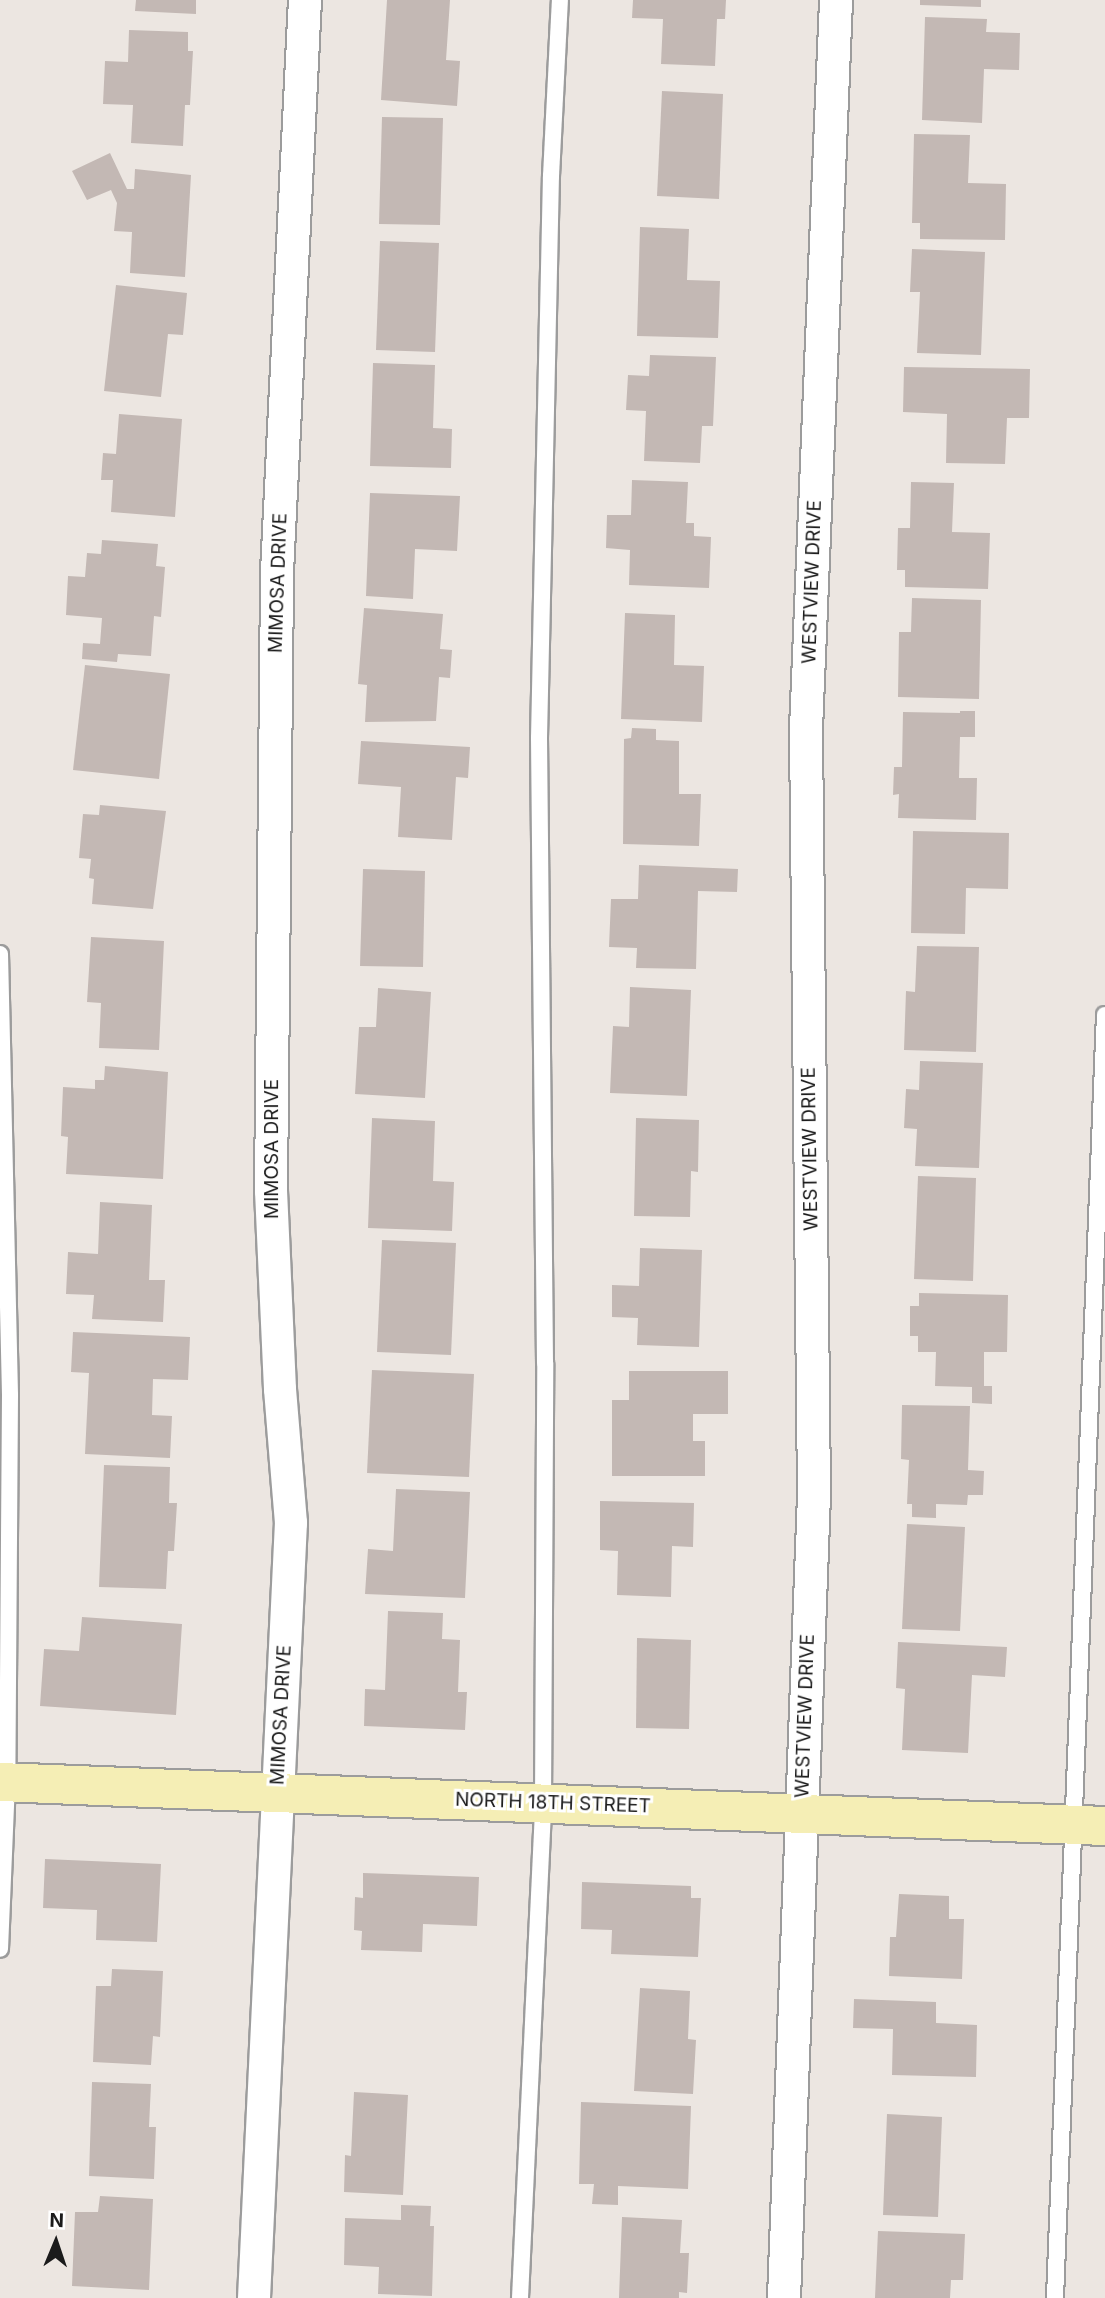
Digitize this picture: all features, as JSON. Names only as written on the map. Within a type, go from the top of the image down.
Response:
[{"type":"street","name":"MIMOSA DRIVE","points":[[254,2298],[276,1792],[291,1523],[280,1389],[271,1191],[277,572],[305,0]]},
{"type":"street","name":"WESTVIEW DRIVE","points":[[784,2298],[814,1495],[806,729],[836,0]]},
{"type":"street","name":"NORTH 18TH STREET","points":[[4,1782],[1090,1825]]},
{"type":"lane","points":[[520,2298],[542,1802],[545,1363],[539,738],[551,176],[559,0]]},
{"type":"lane","points":[[0,954],[10,1395],[0,1949]]},
{"type":"lane","points":[[1055,2298],[1090,1825],[1105,1015]]},
{"type":"building","points":[[136,0],[196,0],[196,14],[135,11]]},
{"type":"building","points":[[387,0],[450,0],[446,60],[460,61],[457,106],[381,100]]},
{"type":"building","points":[[633,0],[726,0],[725,19],[717,19],[715,66],[661,64],[663,19],[632,18]]},
{"type":"building","points":[[920,0],[981,0],[981,7],[920,5]]},
{"type":"building","points":[[925,17],[987,19],[986,32],[1020,33],[1019,70],[984,69],[982,123],[922,120]]},
{"type":"building","points":[[129,30],[188,32],[188,51],[193,51],[190,105],[185,105],[183,146],[131,143],[133,105],[103,104],[105,61],[128,62]]},
{"type":"building","points":[[662,91],[723,94],[719,199],[657,196]]},
{"type":"building","points":[[382,117],[443,118],[440,225],[379,224]]},
{"type":"building","points":[[914,134],[970,135],[968,183],[1006,184],[1005,240],[920,239],[920,223],[912,223]]},
{"type":"building","points":[[110,153],[127,189],[134,189],[135,169],[191,175],[185,277],[130,273],[132,232],[114,231],[117,203],[111,190],[87,200],[72,171]]},
{"type":"building","points":[[640,227],[689,229],[687,280],[720,281],[718,338],[637,336]]},
{"type":"building","points":[[380,241],[439,243],[435,352],[376,350]]},
{"type":"building","points":[[912,249],[985,252],[981,355],[917,353],[920,292],[910,292]]},
{"type":"building","points":[[116,285],[187,293],[183,335],[168,334],[161,397],[104,391]]},
{"type":"building","points":[[650,355],[716,357],[713,426],[702,426],[700,463],[644,461],[646,411],[626,410],[628,375],[649,376]]},
{"type":"building","points":[[373,363],[435,365],[433,428],[452,429],[451,468],[370,466]]},
{"type":"building","points":[[904,367],[1030,369],[1029,418],[1007,418],[1005,464],[946,463],[947,414],[903,412]]},
{"type":"building","points":[[119,414],[182,419],[175,517],[111,512],[113,480],[101,480],[103,453],[116,454]]},
{"type":"building","points":[[632,480],[688,482],[686,523],[694,523],[694,536],[711,537],[709,588],[629,585],[630,550],[606,548],[607,515],[631,515]]},
{"type":"building","points":[[911,482],[954,483],[952,532],[990,533],[988,589],[905,587],[905,570],[897,570],[898,528],[910,528]]},
{"type":"building","points":[[370,493],[460,496],[457,551],[415,549],[413,599],[366,596]]},
{"type":"building","points":[[102,540],[158,544],[156,566],[165,567],[161,617],[154,616],[151,656],[118,654],[117,662],[82,659],[83,643],[100,644],[102,618],[66,615],[68,576],[85,577],[87,553],[101,554]]},
{"type":"building","points":[[912,598],[981,600],[979,699],[898,697],[899,632],[911,632]]},
{"type":"building","points":[[364,608],[443,614],[440,649],[452,650],[450,678],[439,677],[436,721],[365,722],[367,685],[358,684]]},
{"type":"building","points":[[625,613],[675,615],[674,665],[704,666],[702,722],[621,719]]},
{"type":"building","points":[[85,665],[170,674],[159,779],[73,770]]},
{"type":"building","points":[[975,711],[975,737],[960,737],[959,778],[977,778],[976,820],[898,818],[899,794],[893,795],[894,767],[902,767],[903,712]]},
{"type":"building","points":[[632,728],[656,729],[656,740],[679,741],[679,794],[701,794],[699,846],[623,844],[624,739],[631,738]]},
{"type":"building","points":[[361,741],[470,747],[468,778],[456,777],[452,840],[398,837],[401,787],[358,784]]},
{"type":"building","points":[[100,805],[166,811],[153,909],[92,904],[94,879],[89,878],[91,859],[79,858],[83,814],[99,815]]},
{"type":"building","points":[[913,831],[1009,833],[1008,889],[966,888],[965,934],[911,933]]},
{"type":"building","points":[[639,865],[738,869],[737,892],[698,891],[696,969],[636,968],[637,948],[609,947],[611,899],[638,899]]},
{"type":"building","points":[[363,869],[425,871],[423,967],[360,966]]},
{"type":"building","points":[[91,937],[164,941],[159,1050],[99,1048],[101,1003],[87,1002]]},
{"type":"building","points":[[917,946],[979,947],[976,1052],[904,1050],[906,991],[915,992]]},
{"type":"building","points":[[630,987],[691,990],[687,1096],[610,1093],[613,1026],[629,1027]]},
{"type":"building","points":[[378,988],[431,992],[425,1098],[355,1094],[359,1027],[376,1027]]},
{"type":"building","points":[[920,1061],[983,1063],[979,1168],[915,1166],[917,1129],[904,1128],[906,1089],[919,1090]]},
{"type":"building","points":[[105,1066],[168,1072],[163,1179],[66,1174],[68,1137],[61,1136],[63,1087],[95,1089],[95,1080],[104,1080]]},
{"type":"building","points":[[372,1118],[435,1121],[433,1181],[454,1182],[452,1231],[368,1228]]},
{"type":"building","points":[[636,1118],[699,1120],[698,1172],[691,1171],[690,1217],[634,1216]]},
{"type":"building","points":[[918,1176],[976,1178],[973,1281],[914,1279]]},
{"type":"building","points":[[100,1202],[152,1205],[149,1280],[165,1280],[163,1322],[92,1319],[94,1295],[66,1294],[68,1252],[98,1254]]},
{"type":"building","points":[[382,1240],[456,1243],[451,1355],[377,1352]]},
{"type":"building","points":[[640,1248],[702,1250],[699,1347],[637,1345],[638,1318],[612,1317],[612,1285],[639,1286]]},
{"type":"building","points":[[919,1293],[1008,1295],[1007,1352],[984,1352],[984,1386],[992,1386],[992,1404],[972,1403],[972,1387],[935,1386],[936,1352],[918,1352],[918,1336],[910,1336],[910,1306],[919,1306]]},
{"type":"building","points":[[73,1332],[190,1337],[188,1380],[153,1379],[152,1415],[172,1416],[170,1458],[85,1454],[89,1373],[71,1372]]},
{"type":"building","points":[[372,1370],[474,1374],[469,1477],[367,1473]]},
{"type":"building","points":[[629,1371],[728,1371],[728,1414],[693,1414],[693,1441],[705,1441],[705,1476],[612,1476],[612,1400],[629,1400]]},
{"type":"building","points":[[902,1405],[970,1406],[968,1470],[984,1471],[983,1495],[968,1495],[967,1505],[936,1504],[936,1518],[912,1517],[912,1504],[907,1504],[909,1460],[901,1459]]},
{"type":"building","points":[[104,1465],[170,1467],[169,1503],[177,1503],[174,1551],[168,1551],[166,1589],[99,1587]]},
{"type":"building","points":[[396,1489],[470,1492],[465,1598],[365,1594],[368,1549],[393,1551]]},
{"type":"building","points":[[600,1501],[694,1503],[693,1547],[672,1546],[671,1597],[617,1595],[618,1551],[600,1550]]},
{"type":"building","points":[[907,1524],[965,1527],[960,1631],[902,1629]]},
{"type":"building","points":[[388,1611],[443,1613],[442,1639],[460,1640],[458,1692],[467,1692],[465,1730],[364,1726],[365,1689],[385,1690]]},
{"type":"building","points":[[82,1617],[182,1624],[176,1715],[40,1706],[44,1649],[79,1651]]},
{"type":"building","points":[[637,1638],[691,1640],[689,1729],[636,1728]]},
{"type":"building","points":[[898,1642],[1007,1647],[1005,1677],[972,1675],[968,1753],[902,1750],[905,1689],[896,1688]]},
{"type":"building","points":[[45,1859],[161,1864],[157,1942],[96,1940],[97,1910],[43,1908]]},
{"type":"building","points":[[363,1873],[479,1877],[477,1926],[423,1924],[422,1952],[361,1950],[362,1931],[354,1930],[355,1897],[363,1898]]},
{"type":"building","points":[[582,1882],[691,1886],[691,1898],[701,1898],[698,1957],[611,1954],[612,1930],[581,1929]]},
{"type":"building","points":[[899,1894],[949,1896],[949,1919],[964,1919],[962,1979],[889,1976],[890,1937],[896,1937]]},
{"type":"building","points":[[112,1969],[163,1971],[160,2037],[153,2036],[151,2065],[93,2062],[96,1986],[111,1986]]},
{"type":"building","points":[[640,1988],[690,1991],[688,2039],[696,2040],[693,2094],[634,2091]]},
{"type":"building","points":[[854,1999],[936,2002],[936,2023],[977,2025],[976,2077],[892,2075],[893,2029],[853,2028]]},
{"type":"building","points":[[92,2082],[151,2084],[149,2127],[156,2127],[154,2179],[89,2176]]},
{"type":"building","points":[[354,2092],[408,2095],[403,2195],[344,2192],[345,2155],[351,2156]]},
{"type":"building","points":[[581,2102],[691,2106],[688,2189],[618,2186],[618,2205],[592,2204],[594,2184],[579,2184]]},
{"type":"building","points":[[887,2114],[942,2117],[938,2217],[883,2215]]},
{"type":"building","points":[[100,2196],[153,2199],[149,2290],[72,2286],[75,2212],[98,2212]]},
{"type":"building","points":[[401,2205],[431,2206],[430,2226],[434,2226],[432,2296],[378,2294],[379,2267],[344,2265],[345,2218],[401,2220]]},
{"type":"building","points":[[622,2217],[682,2220],[680,2253],[689,2253],[687,2293],[679,2292],[679,2298],[619,2298]]},
{"type":"building","points":[[878,2231],[965,2234],[963,2280],[951,2280],[950,2298],[875,2298]]}]
